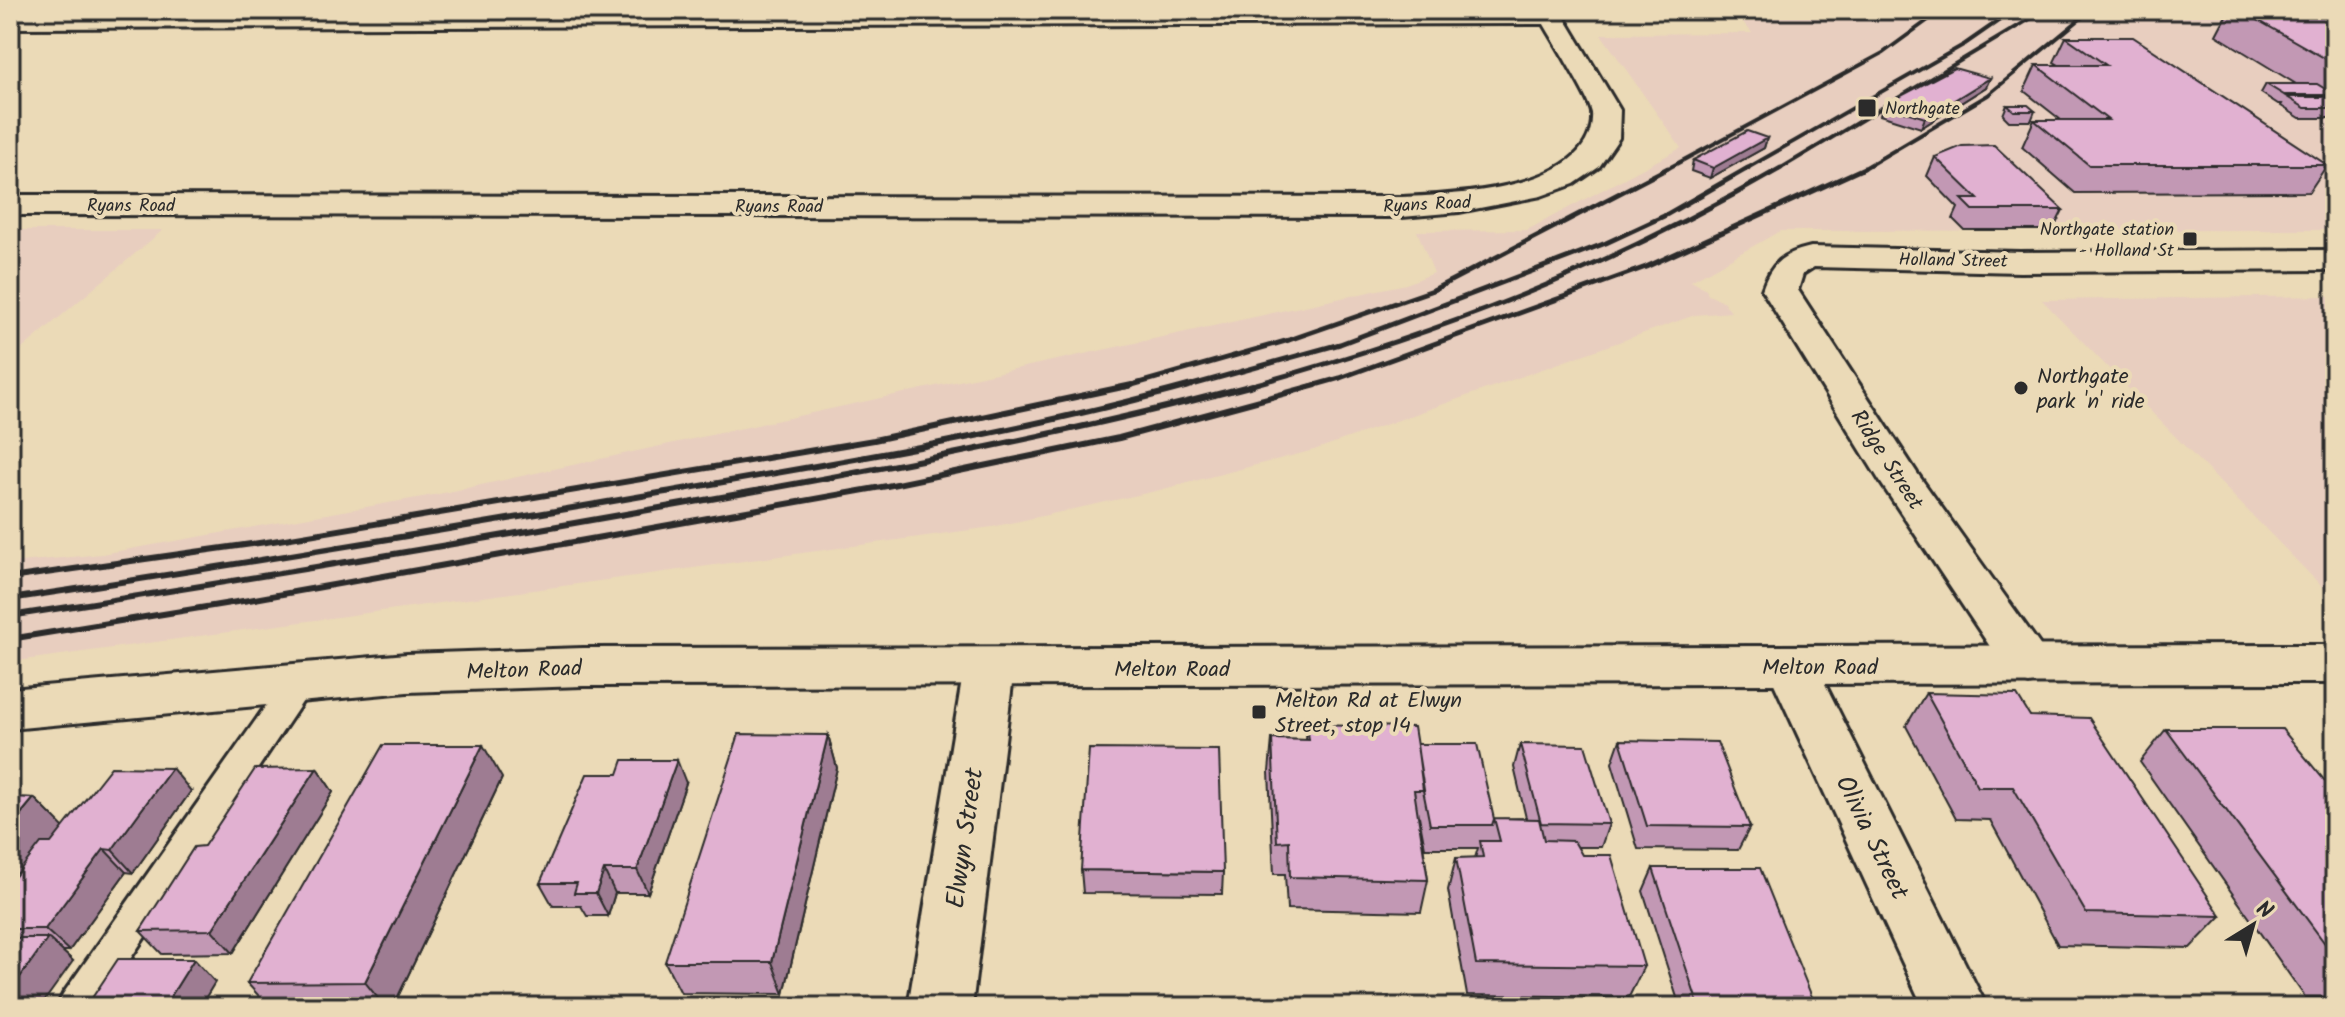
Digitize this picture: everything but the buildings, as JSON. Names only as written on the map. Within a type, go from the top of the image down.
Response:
[{"type":"street","points":[[10,21],[548,15],[1551,15]]},
{"type":"street","name":"Ryans Road","points":[[10,205],[1402,207],[1470,203],[1545,184],[1591,156],[1604,137],[1608,119],[1600,97],[1551,15]]},
{"type":"street","name":"Holland Street","points":[[1811,257],[2020,262],[2335,260]]},
{"type":"street","name":"Ridge Street","points":[[1811,257],[1791,263],[1785,270],[1780,290],[1902,483],[2029,665]]},
{"type":"street","name":"Melton Road","points":[[10,709],[407,673],[583,667],[2335,664]]},
{"type":"street","name":"Olivia Street","points":[[1791,666],[1955,1007]]},
{"type":"street","name":"Elwyn Street","points":[[940,1007],[989,668]]},
{"type":"lane","points":[[76,1007],[300,681]]},
{"type":"shaded area","points":[[1733,10],[2335,12],[2335,230],[1780,231],[1691,281],[1706,289],[1708,295],[1723,301],[1731,312],[1695,315],[1314,450],[1156,491],[992,527],[10,662],[10,563],[102,554],[439,494],[1406,284],[1434,273],[1417,231],[1527,230],[1681,148],[1601,34],[1752,33]]},
{"type":"shaded area","points":[[10,230],[163,230],[10,359]]},
{"type":"shaded area","points":[[2335,296],[2335,600],[2042,300]]},
{"type":"railway","points":[[1665,170],[1883,53],[1942,10]]},
{"type":"railway","points":[[1744,170],[1965,44],[2014,10]]},
{"type":"railway","points":[[1778,170],[2045,10]]},
{"type":"railway","points":[[1861,170],[1988,95],[2091,10]]},
{"type":"railway","points":[[1132,385],[1289,340],[1433,290],[1668,168]]},
{"type":"railway","points":[[1185,387],[1340,344],[1606,243],[1664,216],[1748,168]]},
{"type":"railway","points":[[1245,387],[1387,345],[1521,296],[1651,237],[1781,168]]},
{"type":"railway","points":[[1308,387],[1646,267],[1864,168]]},
{"type":"railway","points":[[10,578],[273,541],[874,440],[1132,385]]},
{"type":"railway","points":[[1125,387],[1132,385]]},
{"type":"railway","points":[[10,599],[409,536],[853,459],[989,433],[1192,385]]},
{"type":"railway","points":[[1245,387],[1253,385]]},
{"type":"railway","points":[[10,639],[249,600],[887,486],[1119,438],[1316,385]]},
{"type":"railway","points":[[10,616],[402,553],[869,470],[1100,423],[1245,387]]},
{"type":"place","name":"Northgate","points":[[1867,108]]},
{"type":"place","name":"Northgate station - Holland St","points":[[2190,239]]},
{"type":"place","name":"Northgate park 'n' ride","points":[[2021,388]]},
{"type":"place","name":"Melton Rd at Elwyn Street, stop 14","points":[[1259,712]]}]
